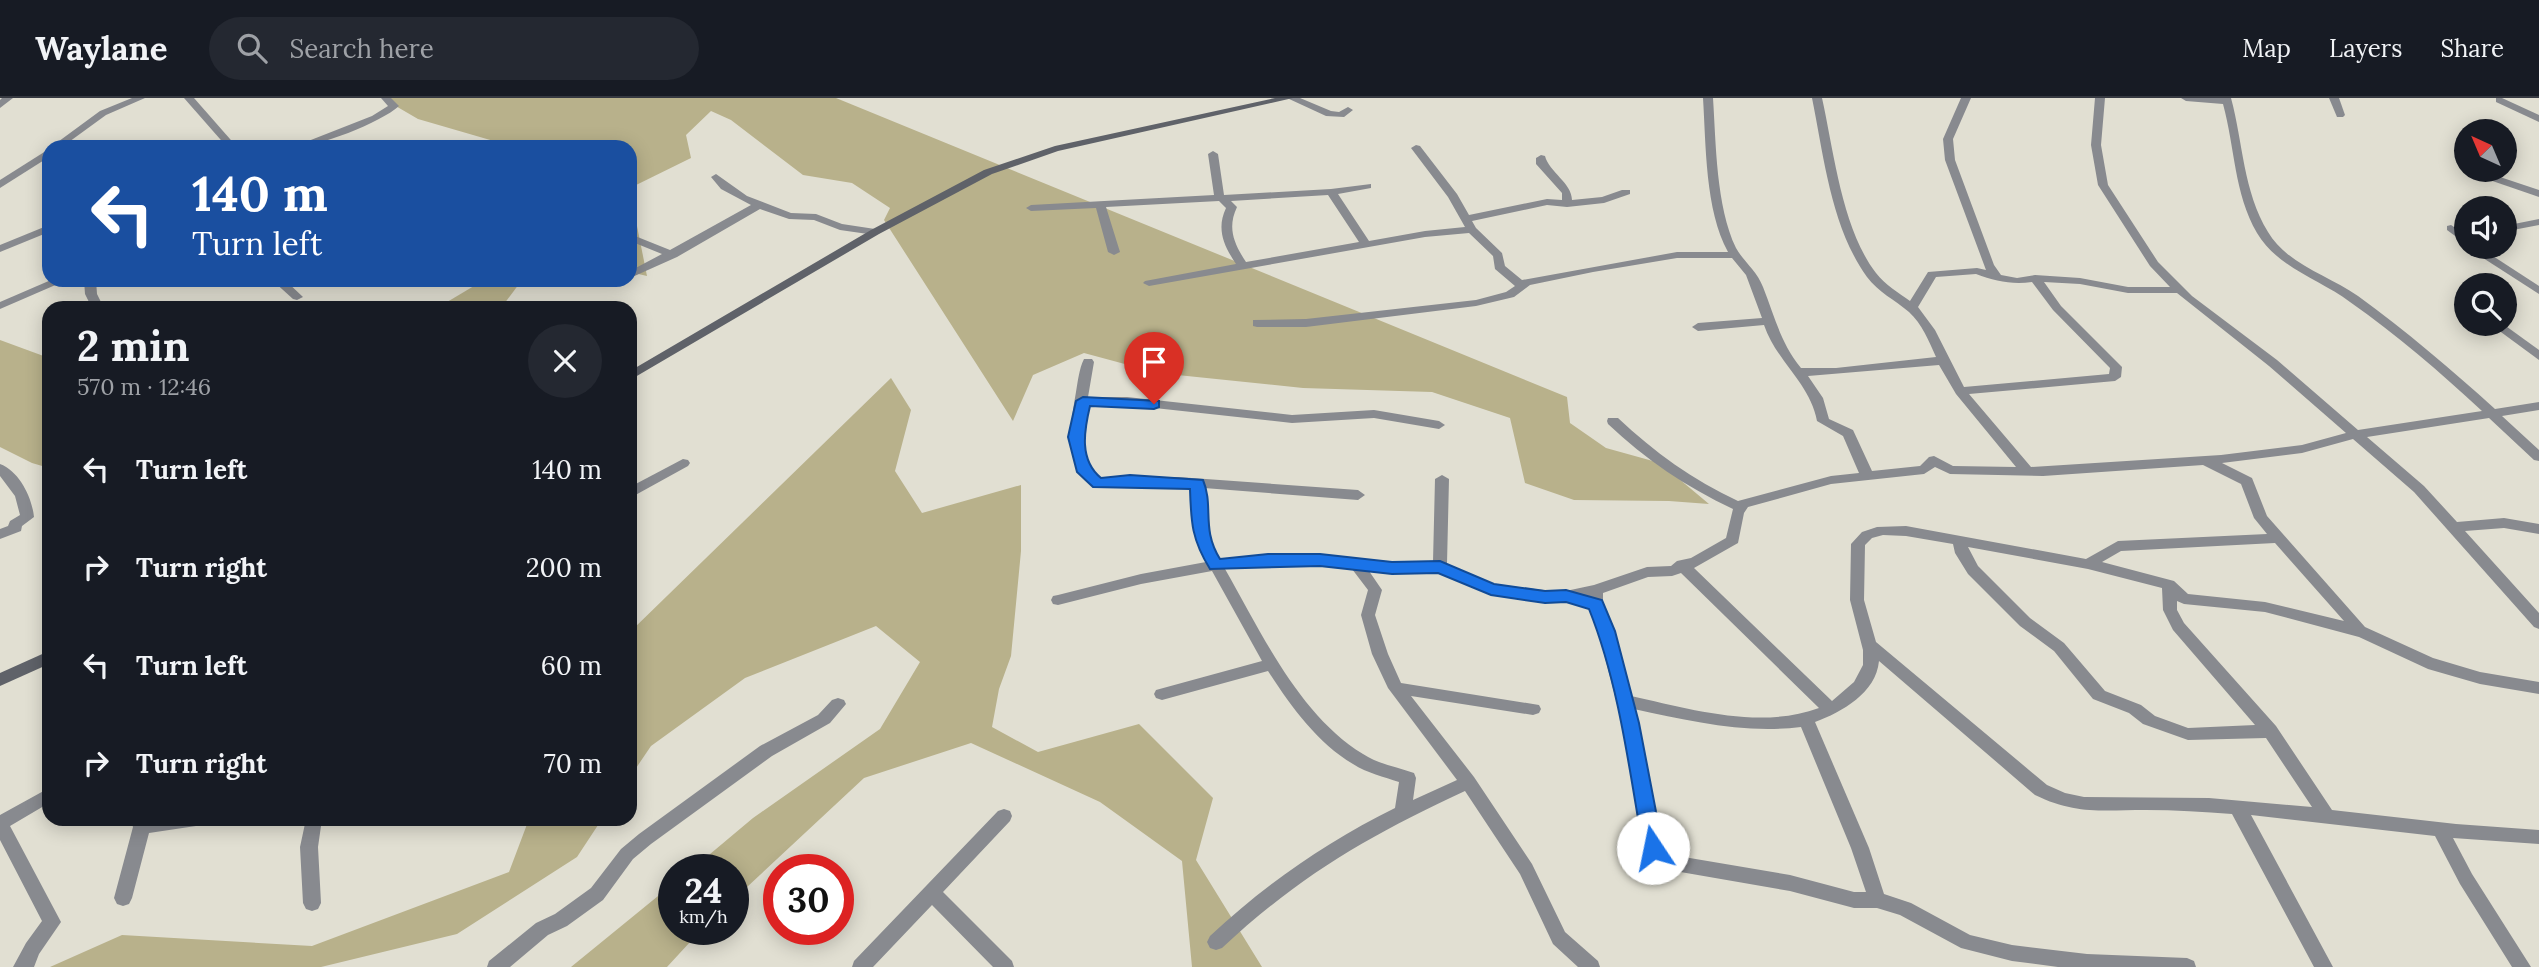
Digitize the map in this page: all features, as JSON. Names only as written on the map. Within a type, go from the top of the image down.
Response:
[{"type":"main road","points":[[637,372],[875,232],[988,172],[1030,156],[1290,98]]},
{"type":"main road","points":[[0,680],[42,660]]},
{"type":"street","points":[[0,106],[8,98]]},
{"type":"street","points":[[66,140],[103,113],[140,98]]},
{"type":"street","points":[[189,98],[226,140]]},
{"type":"street","points":[[317,140],[375,118],[394,106],[386,98]]},
{"type":"street","points":[[1290,98],[1329,114],[1341,115],[1348,110]]},
{"type":"street","points":[[1708,98],[1720,205],[1730,249],[1751,272],[1775,339],[1789,365],[1800,372],[1821,403],[1823,421],[1848,433],[1867,475]]},
{"type":"street","points":[[1817,98],[1856,245],[1874,278],[1898,296],[1915,302],[1960,391],[2028,472]]},
{"type":"street","points":[[1966,98],[1948,139],[1950,160],[1988,265],[1997,278]]},
{"type":"street","points":[[2101,98],[2095,136],[2097,165],[2103,185],[2142,248],[2179,290],[2358,435],[2419,489],[2457,527],[2539,623]]},
{"type":"street","points":[[2186,98],[2227,100],[2234,126],[2244,195],[2263,234],[2284,260],[2355,299],[2491,413],[2539,457]]},
{"type":"street","points":[[2334,98],[2340,115]]},
{"type":"street","points":[[2499,100],[2539,118]]},
{"type":"street","points":[[1416,148],[1453,196],[1472,230],[1498,255],[1500,267],[1521,285]]},
{"type":"street","points":[[1213,154],[1219,196],[1232,207],[1224,220],[1227,238],[1242,264]]},
{"type":"street","points":[[0,185],[42,157]]},
{"type":"street","points":[[1541,158],[1541,164],[1567,193],[1567,204]]},
{"type":"street","points":[[716,177],[725,187],[789,216],[816,217],[840,226],[875,232]]},
{"type":"street","points":[[2505,182],[2539,194]]},
{"type":"street","points":[[1031,208],[1331,192],[1367,186]]},
{"type":"street","points":[[1331,192],[1366,245]]},
{"type":"street","points":[[1464,219],[1547,202],[1567,204],[1604,200],[1626,192]]},
{"type":"street","points":[[637,272],[673,255],[712,229],[761,204]]},
{"type":"street","points":[[1100,205],[1114,252]]},
{"type":"street","points":[[2517,226],[2539,222]]},
{"type":"street","points":[[1149,283],[1242,264],[1268,263],[1425,234],[1472,230]]},
{"type":"street","points":[[0,249],[42,231]]},
{"type":"street","points":[[637,240],[673,255]]},
{"type":"street","points":[[1257,323],[1307,323],[1476,303],[1510,295],[1521,285],[1676,255],[1737,256]]},
{"type":"street","points":[[2492,259],[2537,287]]},
{"type":"street","points":[[1915,302],[1928,277],[1938,272],[1977,271],[2017,281],[2035,278],[2080,281],[2128,290],[2179,290]]},
{"type":"street","points":[[1960,391],[2115,377],[2116,366],[2057,309],[2035,278]]},
{"type":"street","points":[[0,306],[45,287]]},
{"type":"street","points":[[286,287],[298,297]]},
{"type":"street","points":[[1698,327],[1770,321]]},
{"type":"street","points":[[2512,336],[2539,356]]},
{"type":"street","points":[[1800,372],[1835,371],[1902,361],[1943,360]]},
{"type":"street","points":[[1088,362],[1075,437],[1084,472],[1091,480],[1098,483],[1130,481],[1197,484],[1358,495]]},
{"type":"street","points":[[1083,401],[1127,401],[1292,419],[1374,414],[1439,425]]},
{"type":"street","points":[[1058,600],[1141,579],[1216,565],[1268,560],[1356,563],[1392,568],[1440,567],[1491,589],[1545,597],[1596,597],[1647,572],[1672,571],[1682,565],[1696,562],[1733,540],[1740,507],[1752,500],[1831,480],[1924,470],[1934,460],[1950,470],[2028,472],[2204,460],[2302,449],[2358,435],[2539,406]]},
{"type":"street","points":[[1613,421],[1677,473],[1740,507]]},
{"type":"street","points":[[2204,460],[2246,481],[2261,518],[2363,632]]},
{"type":"street","points":[[637,489],[682,463]]},
{"type":"street","points":[[0,468],[20,489],[27,517],[15,524],[16,528],[0,534]]},
{"type":"street","points":[[1440,567],[1442,479]]},
{"type":"street","points":[[1197,484],[1199,526],[1204,546],[1271,664],[1312,717],[1355,758],[1408,778],[1403,811]]},
{"type":"street","points":[[2457,527],[2504,523],[2539,530]]},
{"type":"street","points":[[1624,701],[1756,725],[1807,719],[1846,701],[1864,682],[1871,666],[1869,644],[1858,607],[1857,544],[1867,535],[1882,530],[1959,539],[2088,564],[2169,585],[2184,599],[2265,607],[2363,632],[2428,663],[2480,678],[2539,688]]},
{"type":"street","points":[[2088,564],[2119,546],[2278,538]]},
{"type":"street","points":[[1959,539],[1962,553],[1973,570],[2025,622],[2059,647],[2099,695],[2135,709],[2149,720],[2188,734],[2270,731]]},
{"type":"street","points":[[1356,563],[1375,590],[1368,615],[1380,653],[1396,688],[1468,782],[1526,869],[1559,938],[1591,967]]},
{"type":"street","points":[[1682,565],[1830,709]]},
{"type":"street","points":[[2169,585],[2169,610],[2178,625],[2270,731],[2328,817]]},
{"type":"street","points":[[1596,597],[1624,701],[1653,848],[1659,857],[1744,877],[1790,883],[1854,901],[1877,900],[1905,909],[1967,942],[2012,960],[2187,967]]},
{"type":"street","points":[[1869,644],[2041,790],[2063,802],[2087,806],[2127,803],[2238,808],[2441,831],[2539,837]]},
{"type":"street","points":[[1162,694],[1271,664]]},
{"type":"street","points":[[1396,688],[1533,709]]},
{"type":"street","points":[[496,967],[542,929],[561,920],[597,894],[627,854],[645,839],[766,751],[824,719],[838,704]]},
{"type":"street","points":[[1807,719],[1860,848],[1877,900]]},
{"type":"street","points":[[1216,942],[1258,901],[1326,852],[1403,811],[1468,782]]},
{"type":"street","points":[[22,967],[52,922],[0,823],[42,799]]},
{"type":"street","points":[[2238,808],[2324,967]]},
{"type":"street","points":[[861,967],[1004,816]]},
{"type":"street","points":[[123,898],[139,826]]},
{"type":"street","points":[[312,903],[309,847],[313,826]]},
{"type":"street","points":[[2441,831],[2466,879],[2522,967]]},
{"type":"street","points":[[931,892],[1005,967]]},
{"type":"shaded area","points":[[382,98],[836,98],[1567,397],[1570,423],[1606,448],[1660,463],[1709,504],[1574,500],[1525,483],[1510,418],[1432,392],[1303,388],[1158,373],[1084,353],[1033,375],[1013,421],[884,220],[890,208],[852,183],[803,175],[731,120],[711,111],[686,135],[691,158],[637,185],[637,140],[490,140],[418,119]]},
{"type":"shaded area","points":[[637,226],[647,276],[637,274]]},
{"type":"shaded area","points":[[472,287],[517,287],[506,301],[449,301]]},
{"type":"shaded area","points":[[0,340],[42,355],[42,466],[0,447]]},
{"type":"shaded area","points":[[891,378],[911,410],[895,471],[922,513],[1021,485],[1021,551],[1011,656],[999,689],[992,727],[1038,752],[1139,724],[1213,798],[1196,860],[1262,967],[1192,967],[1182,861],[1100,802],[971,743],[864,778],[782,854],[763,854],[763,872],[749,885],[749,854],[710,854],[753,818],[880,729],[920,662],[876,626],[745,678],[651,746],[637,767],[637,625]]},
{"type":"shaded area","points":[[526,826],[597,826],[577,857],[457,934],[321,967],[50,967],[122,935],[312,946],[509,872]]},
{"type":"shaded area","points":[[658,896],[658,945],[687,945],[667,967],[571,967]]},
{"type":"route","points":[[1154,404],[1083,401],[1075,437],[1084,472],[1098,483],[1178,481],[1197,484],[1199,526],[1204,546],[1216,565],[1268,560],[1320,560],[1392,568],[1440,567],[1491,589],[1523,595],[1566,596],[1596,605],[1606,631],[1630,723],[1653,848]]}]
